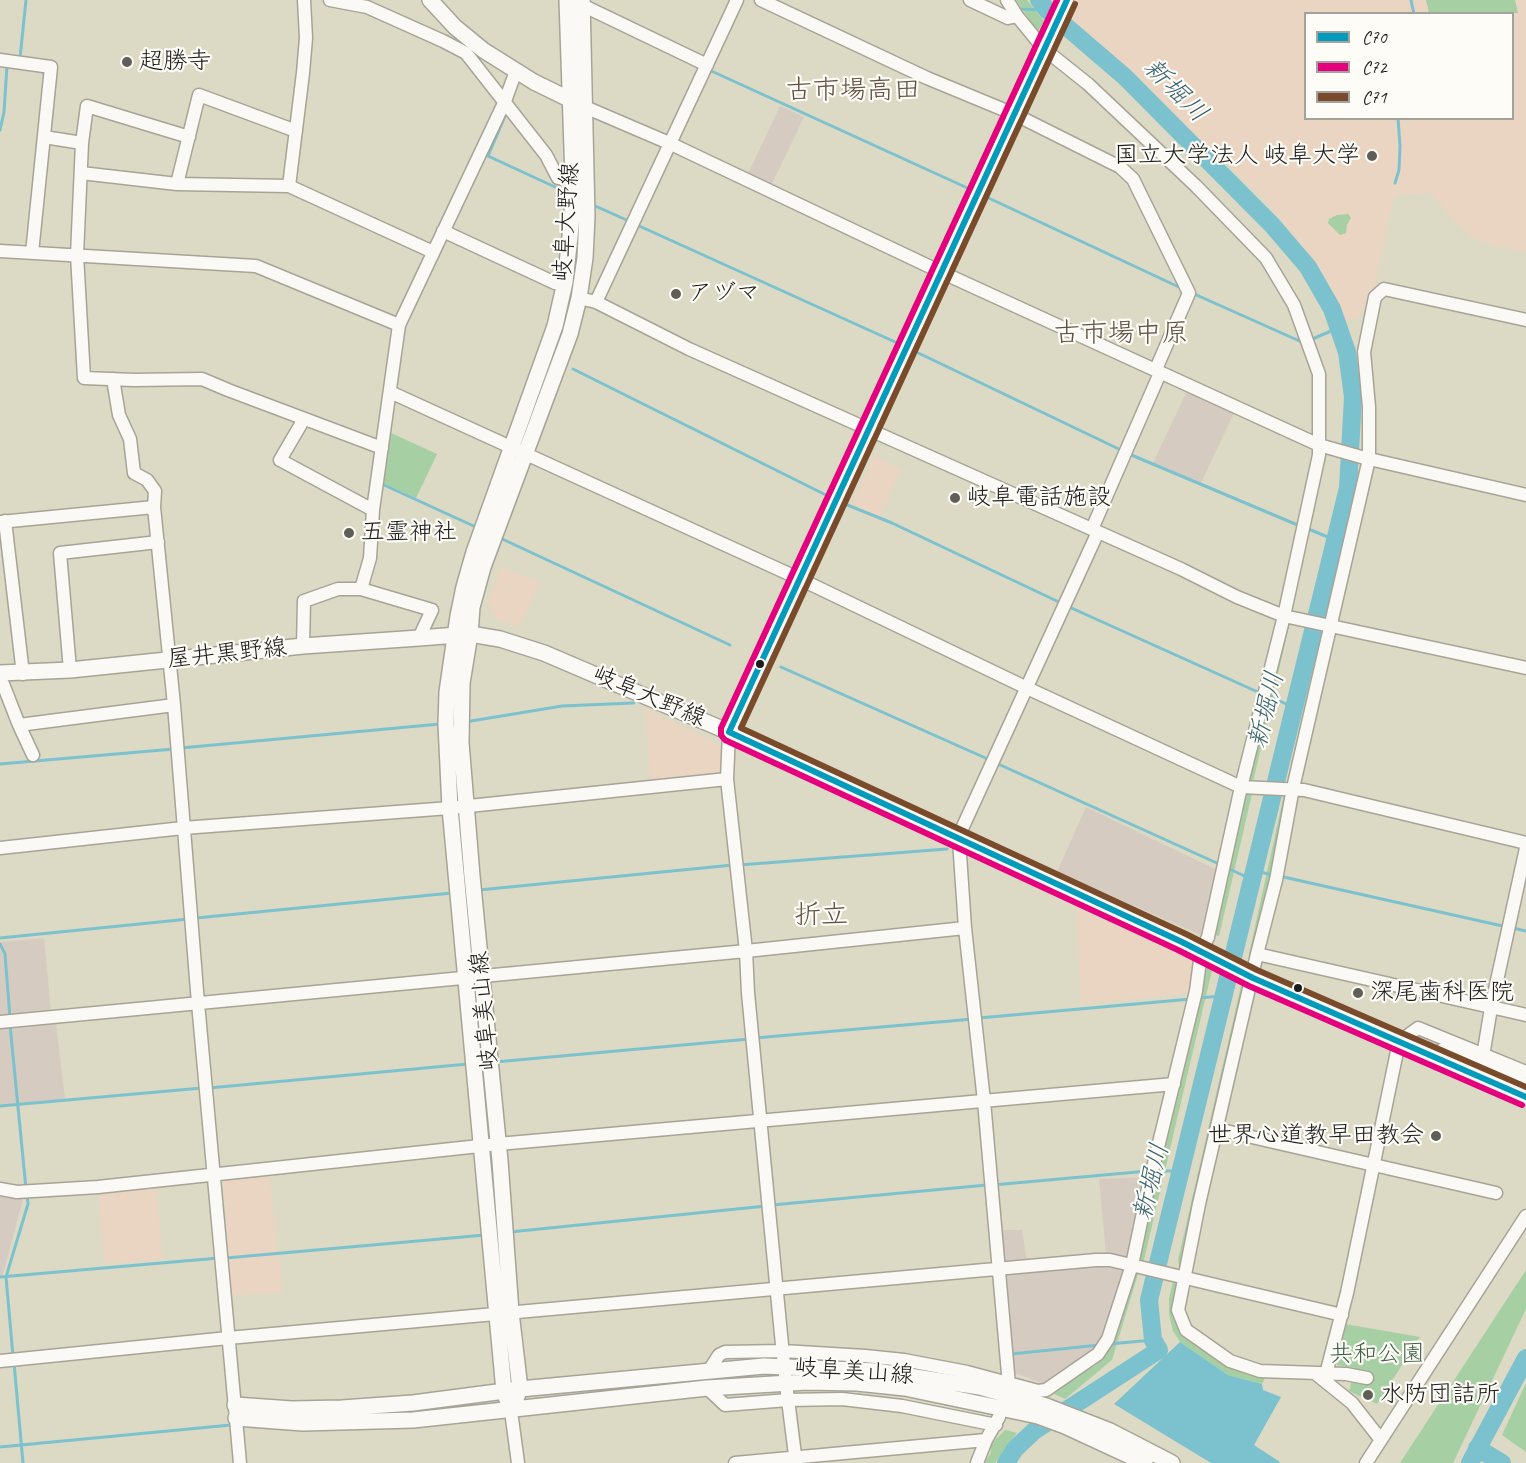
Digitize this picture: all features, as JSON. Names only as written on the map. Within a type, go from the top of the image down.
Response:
[{"type":"main road","points":[[570,100],[577,2]]},
{"type":"main road","points":[[436,3],[469,40],[516,71],[585,107],[577,2]]},
{"type":"main road","name":"岐阜大野線","points":[[570,100],[572,219],[565,282],[555,326],[462,635],[500,639],[544,653],[729,732],[1182,942],[1255,967],[1403,1039],[1478,1065],[1526,1086]]},
{"type":"main road","name":"岐阜大野線","points":[[518,452],[570,334],[579,298],[585,258],[587,216],[585,107]]},
{"type":"main road","name":"屋井黒野線","points":[[1,680],[23,674],[303,646],[462,635]]},
{"type":"main road","name":"岐阜美山線","points":[[462,635],[461,743],[467,807],[481,1146],[504,1313],[520,1389],[511,1411]]},
{"type":"main road","name":"岐阜美山線","points":[[462,635],[447,692],[446,724],[450,808],[498,1144],[504,1313],[504,1391],[511,1411]]},
{"type":"main road","name":"岐阜大野線","points":[[1478,1065],[1526,1097]]},
{"type":"main road","name":"岐阜美山線","points":[[236,1412],[412,1403],[520,1389],[708,1372],[783,1359],[963,1383],[1145,1463]]},
{"type":"main road","name":"岐阜美山線","points":[[236,1412],[303,1423],[413,1420],[707,1388],[856,1383],[1007,1403],[1084,1420],[1172,1463]]},
{"type":"street","points":[[289,186],[306,38],[304,0]]},
{"type":"street","points":[[330,0],[367,7],[466,53],[546,155],[558,178],[573,179]]},
{"type":"street","points":[[596,302],[737,0]]},
{"type":"street","points":[[761,0],[927,78],[1014,114],[1120,167],[1133,179],[1189,293],[1095,530],[1027,688],[960,833],[965,928],[984,1101],[1007,1403],[986,1440],[977,1463]]},
{"type":"street","points":[[970,0],[1008,18],[1017,16]]},
{"type":"street","points":[[707,1388],[725,1405],[842,1399],[907,1403],[1007,1403],[1046,1390],[1098,1354],[1108,1339],[1134,1266],[1149,1184],[1287,617],[1322,446],[1319,374],[1294,305],[1266,258],[1196,186],[1046,46],[1017,16],[1007,0]]},
{"type":"street","points":[[796,1460],[783,1359],[748,993],[746,951],[727,778],[729,732],[1067,0]]},
{"type":"street","points":[[577,2],[707,65]]},
{"type":"street","points":[[0,60],[51,67],[32,253]]},
{"type":"street","points":[[361,589],[370,558],[373,510],[399,325],[516,71]]},
{"type":"street","points":[[177,184],[199,95],[296,130]]},
{"type":"street","points":[[189,137],[87,106],[82,143],[77,255],[84,378],[202,379],[382,448]]},
{"type":"street","points":[[585,107],[669,143],[941,272],[1322,446],[1526,495]]},
{"type":"street","points":[[44,137],[82,143]]},
{"type":"street","points":[[81,173],[177,184],[289,186],[433,252]]},
{"type":"street","points":[[443,231],[555,283],[565,282]]},
{"type":"street","points":[[0,251],[256,266],[399,325]]},
{"type":"street","points":[[1368,1378],[1346,1374],[1260,1371],[1230,1361],[1186,1330],[1178,1310],[1180,1278],[1277,875],[1289,788],[1367,458],[1369,407],[1364,352],[1375,297],[1384,289],[1526,320]]},
{"type":"street","points":[[579,298],[596,302],[689,348],[1181,569],[1237,597],[1287,617],[1526,668]]},
{"type":"street","points":[[113,379],[119,415],[130,439],[134,473],[147,480],[155,491],[154,507],[174,705],[198,1003],[240,1463]]},
{"type":"street","points":[[390,392],[800,579],[1027,688],[1246,787],[1289,788],[1526,843]]},
{"type":"street","points":[[304,419],[280,460],[373,510]]},
{"type":"street","points":[[23,674],[3,521],[154,507]]},
{"type":"street","points":[[70,670],[60,553],[158,542]]},
{"type":"street","points":[[303,646],[304,601],[338,589],[361,589],[432,609],[419,638]]},
{"type":"street","points":[[1,680],[33,755]]},
{"type":"street","points":[[19,725],[174,705]]},
{"type":"street","points":[[0,848],[183,828],[467,807],[727,778]]},
{"type":"street","points":[[1478,1065],[1526,848]]},
{"type":"street","points":[[0,1022],[965,928]]},
{"type":"street","points":[[1255,967],[1526,1016]]},
{"type":"street","points":[[1321,1374],[1342,1315],[1373,1165],[1403,1039],[1418,1028],[1478,1065],[1526,1072]]},
{"type":"street","points":[[0,1189],[17,1192],[98,1187],[498,1144],[1174,1084]]},
{"type":"street","points":[[1217,1129],[1496,1193]]},
{"type":"street","points":[[1366,1463],[1526,1216]]},
{"type":"street","points":[[0,1361],[228,1338],[1096,1260],[1134,1266],[1342,1315]]},
{"type":"street","points":[[783,1359],[865,1356],[913,1364],[1007,1403]]},
{"type":"street","points":[[1321,1374],[1352,1403],[1381,1440]]},
{"type":"street","points":[[511,1411],[518,1463]]},
{"type":"street","points":[[735,1463],[796,1460],[986,1440]]},
{"type":"shaded area","name":"国立大学法人 岐阜大学","points":[[1029,0],[1526,0],[1526,252],[1498,247],[1473,238],[1455,222],[1431,193],[1397,195],[1392,201],[1376,282],[1358,318],[1346,321],[1322,272],[1266,201],[1145,88],[1058,34]]},
{"type":"shaded area","points":[[780,106],[804,117],[770,188],[746,178]]},
{"type":"shaded area","points":[[1187,391],[1234,413],[1200,485],[1153,463]]},
{"type":"shaded area","points":[[874,456],[901,469],[878,521],[850,508]]},
{"type":"shaded area","points":[[502,567],[540,582],[520,627],[495,618],[488,601]]},
{"type":"shaded area","points":[[645,708],[721,746],[724,772],[650,779]]},
{"type":"shaded area","points":[[1086,807],[1219,871],[1203,936],[1057,872]]},
{"type":"shaded area","points":[[1076,908],[1193,960],[1189,993],[1081,1004]]},
{"type":"shaded area","points":[[44,938],[51,1012],[0,1017],[0,942]]},
{"type":"shaded area","points":[[56,1024],[65,1099],[0,1105],[0,1029]]},
{"type":"shaded area","points":[[269,1174],[283,1292],[232,1296],[223,1178]]},
{"type":"shaded area","points":[[1147,1177],[1130,1255],[1123,1269],[1104,1338],[1092,1352],[1047,1385],[1012,1372],[997,1230],[1022,1230],[1028,1270],[1106,1254],[1099,1179]]},
{"type":"shaded area","points":[[156,1184],[163,1260],[105,1264],[98,1191]]},
{"type":"shaded area","points":[[0,1195],[23,1199],[2,1278],[0,1278]]},
{"type":"green space","points":[[1016,0],[1027,0],[1044,21],[1038,32]]},
{"type":"green space","points":[[1426,0],[1515,0],[1518,13],[1514,12],[1429,12]]},
{"type":"green space","points":[[1348,214],[1351,218],[1346,233],[1340,235],[1328,223],[1329,219],[1337,215]]},
{"type":"green space","points":[[391,433],[437,454],[416,498],[383,483]]},
{"type":"green space","points":[[1290,622],[1253,782],[1248,781],[1284,623]]},
{"type":"green space","points":[[1248,790],[1253,790],[1219,936],[1214,935]]},
{"type":"green space","points":[[1284,794],[1289,797],[1255,955],[1249,954]]},
{"type":"green space","points":[[1206,967],[1212,970],[1143,1264],[1139,1263],[1138,1258]]},
{"type":"green space","points":[[1241,986],[1247,988],[1180,1271],[1178,1260]]},
{"type":"green space","points":[[1526,1270],[1526,1309],[1453,1463],[1400,1463]]},
{"type":"green space","points":[[1135,1271],[1139,1271],[1112,1360],[1065,1399],[1054,1394],[1061,1385],[1096,1365],[1103,1358]]},
{"type":"green space","points":[[1173,1281],[1179,1283],[1182,1331],[1266,1376],[1262,1384],[1228,1375],[1180,1342],[1173,1331],[1169,1314],[1169,1299]]},
{"type":"green space","name":"共和公園","points":[[1345,1324],[1420,1337],[1377,1404],[1349,1391],[1355,1368],[1337,1365]]},
{"type":"green space","points":[[1526,1383],[1526,1452],[1502,1435]]},
{"type":"green space","points":[[1005,1430],[1017,1433],[995,1463],[984,1463],[991,1453],[990,1445]]},
{"type":"water","points":[[1180,1342],[1228,1375],[1262,1384],[1263,1390],[1281,1397],[1254,1445],[1279,1463],[1211,1463],[1114,1404]]},
{"type":"waterway","points":[[20,58],[26,0]]},
{"type":"waterway","name":"新堀川","points":[[1006,1463],[1015,1449],[1034,1431],[1159,1350],[1153,1340],[1149,1300],[1348,488],[1353,397],[1347,352],[1332,309],[1308,267],[1272,225],[1125,77],[1047,10],[1039,0]]},
{"type":"waterway","points":[[1411,0],[1414,12]]},
{"type":"waterway","points":[[1018,9],[1047,10]]},
{"type":"waterway","points":[[0,130],[4,112],[7,65]]},
{"type":"waterway","points":[[707,69],[974,191]]},
{"type":"waterway","points":[[505,116],[488,156],[568,193]]},
{"type":"waterway","points":[[1395,183],[1399,170],[1398,120]]},
{"type":"waterway","points":[[980,194],[1181,288]]},
{"type":"waterway","points":[[593,205],[631,222]]},
{"type":"waterway","points":[[637,225],[904,346]]},
{"type":"waterway","points":[[1192,293],[1304,343]]},
{"type":"waterway","points":[[1310,340],[1338,328]]},
{"type":"waterway","points":[[910,349],[1123,451]]},
{"type":"waterway","points":[[573,369],[834,499]]},
{"type":"waterway","points":[[1129,454],[1300,526]]},
{"type":"waterway","points":[[384,485],[478,528]]},
{"type":"waterway","points":[[840,502],[892,523],[1061,603]]},
{"type":"waterway","points":[[1306,528],[1335,540]]},
{"type":"waterway","points":[[500,538],[730,645]]},
{"type":"waterway","points":[[1067,606],[1260,693]]},
{"type":"waterway","points":[[781,667],[990,760]]},
{"type":"waterway","points":[[1266,695],[1293,707]]},
{"type":"waterway","points":[[465,722],[562,706],[634,703]]},
{"type":"waterway","points":[[181,748],[440,724]]},
{"type":"waterway","points":[[0,764],[174,749]]},
{"type":"waterway","points":[[996,763],[1219,864]]},
{"type":"waterway","points":[[739,865],[947,849]]},
{"type":"waterway","points":[[479,890],[733,865]]},
{"type":"waterway","points":[[1225,867],[1251,879]]},
{"type":"waterway","points":[[1253,870],[1272,875]]},
{"type":"waterway","points":[[1279,876],[1507,927]]},
{"type":"waterway","points":[[196,918],[452,893]]},
{"type":"waterway","points":[[0,938],[189,919]]},
{"type":"waterway","points":[[1513,928],[1526,931]]},
{"type":"waterway","points":[[0,944],[5,954],[10,1018]]},
{"type":"waterway","points":[[1197,998],[1223,996]]},
{"type":"waterway","points":[[979,1018],[1191,999]]},
{"type":"waterway","points":[[755,1038],[973,1019]]},
{"type":"waterway","points":[[10,1025],[26,1189]]},
{"type":"waterway","points":[[495,1062],[749,1039]]},
{"type":"waterway","points":[[209,1088],[468,1064]]},
{"type":"waterway","points":[[0,1106],[202,1088]]},
{"type":"waterway","points":[[993,1185],[1148,1171]]},
{"type":"waterway","points":[[1155,1171],[1180,1171]]},
{"type":"waterway","points":[[772,1205],[987,1185]]},
{"type":"waterway","points":[[13,1356],[6,1277],[28,1204],[27,1195]]},
{"type":"waterway","points":[[510,1232],[766,1206]]},
{"type":"waterway","points":[[226,1258],[485,1235]]},
{"type":"waterway","points":[[0,1277],[219,1258]]},
{"type":"waterway","points":[[1109,1344],[1153,1340]]},
{"type":"waterway","points":[[1011,1354],[1100,1345]]},
{"type":"waterway","points":[[1470,1463],[1526,1358]]},
{"type":"waterway","points":[[14,1363],[23,1463]]},
{"type":"waterway","points":[[0,1447],[231,1425]]},
{"type":"waterway","points":[[1477,1448],[1502,1463]]},
{"type":"transit line","name":"C72","points":[[1057,0],[721,728],[721,735],[725,740],[1178,950],[1249,986],[1522,1105]]},
{"type":"transit line","name":"C70","points":[[729,732],[1067,0]]},
{"type":"transit line","name":"C71","points":[[1075,4],[741,728],[1186,934],[1257,970],[1526,1087]]},
{"type":"transit line","name":"C70","points":[[729,732],[1182,942],[1253,978],[1526,1097]]},
{"type":"place","name":"超勝寺","points":[[127,62]]},
{"type":"place","name":"国立大学法人 岐阜大学","points":[[1372,156]]},
{"type":"place","name":"アヅマ","points":[[676,294]]},
{"type":"place","name":"岐阜電話施設","points":[[955,498]]},
{"type":"place","name":"五霊神社","points":[[349,533]]},
{"type":"place","name":"深尾歯科医院","points":[[1358,993]]},
{"type":"place","name":"世界心道教早田教会","points":[[1436,1136]]},
{"type":"place","name":"水防団詰所","points":[[1368,1395]]},
{"type":"district","name":"古市場高田","points":[[853,91]]},
{"type":"district","name":"古市場中原","points":[[1121,334]]},
{"type":"district","name":"折立","points":[[821,916]]}]
